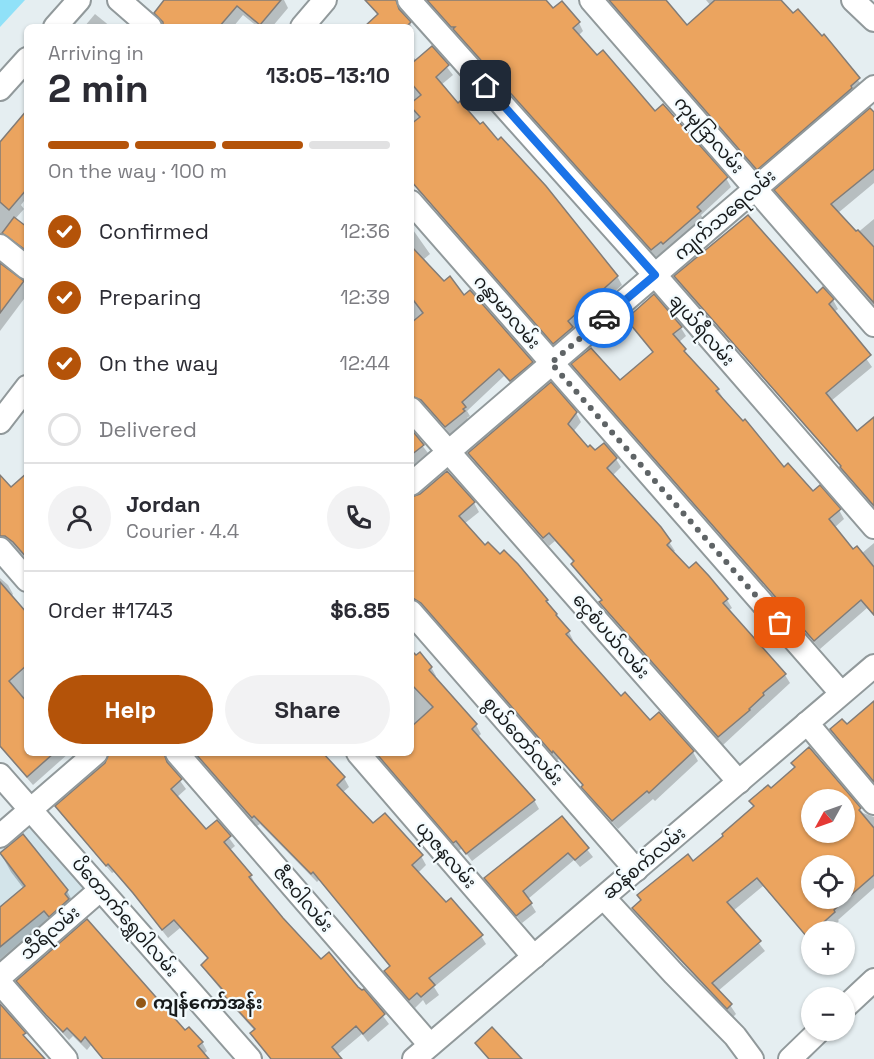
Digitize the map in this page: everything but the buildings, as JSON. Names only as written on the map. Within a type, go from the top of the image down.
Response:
[{"type":"street","points":[[58,24],[79,0]]},
{"type":"street","points":[[119,0],[147,24]]},
{"type":"street","points":[[304,24],[324,0]]},
{"type":"street","name":"ချယ်ရီလမ်း","points":[[409,0],[655,275],[874,527]]},
{"type":"street","name":"ကုမုဒြာလမ်း","points":[[591,0],[874,325]]},
{"type":"street","points":[[853,0],[874,20]]},
{"type":"street","points":[[0,90],[24,62]]},
{"type":"street","name":"ကျက်သရေလမ်း","points":[[414,481],[874,87]]},
{"type":"street","name":"ဂန္ဓာမာလမ်း","points":[[414,205],[841,693]]},
{"type":"street","points":[[0,246],[24,265]]},
{"type":"street","points":[[0,422],[24,392]]},
{"type":"street","name":"ငွေစံပယ်လမ်း","points":[[414,412],[739,782]]},
{"type":"street","points":[[0,549],[24,577]]},
{"type":"street","name":"စွယ်တော်လမ်း","points":[[414,615],[636,870]]},
{"type":"street","name":"ဆန်စက်လမ်း","points":[[422,1052],[874,666]]},
{"type":"street","points":[[807,723],[874,803]]},
{"type":"street","points":[[0,836],[92,756]]},
{"type":"street","name":"ဇီဇဝါလမ်း","points":[[179,756],[422,1052]]},
{"type":"street","name":"ယုဇနလမ်း","points":[[361,756],[534,957]]},
{"type":"street","name":"ပိတောက်ရွှေဝါလမ်း","points":[[0,775],[250,1059]]},
{"type":"street","name":"သီရိလမ်း","points":[[0,976],[100,890]]},
{"type":"street","points":[[604,898],[735,1036],[752,1059]]},
{"type":"street","points":[[855,998],[874,980]]},
{"type":"street","points":[[0,983],[66,1059]]},
{"type":"street","points":[[790,1059],[809,1041]]},
{"type":"shaded area","points":[[0,0],[25,0],[0,27]]},
{"type":"shaded area","points":[[17,811],[84,888],[0,959],[0,826]]},
{"type":"way so far","points":[[604,318],[551,363],[780,623]]},
{"type":"place","name":"ကျန်ကော်အန်း","points":[[141,1003]]},
{"type":"route","points":[[486,86],[655,275],[604,318]]}]
